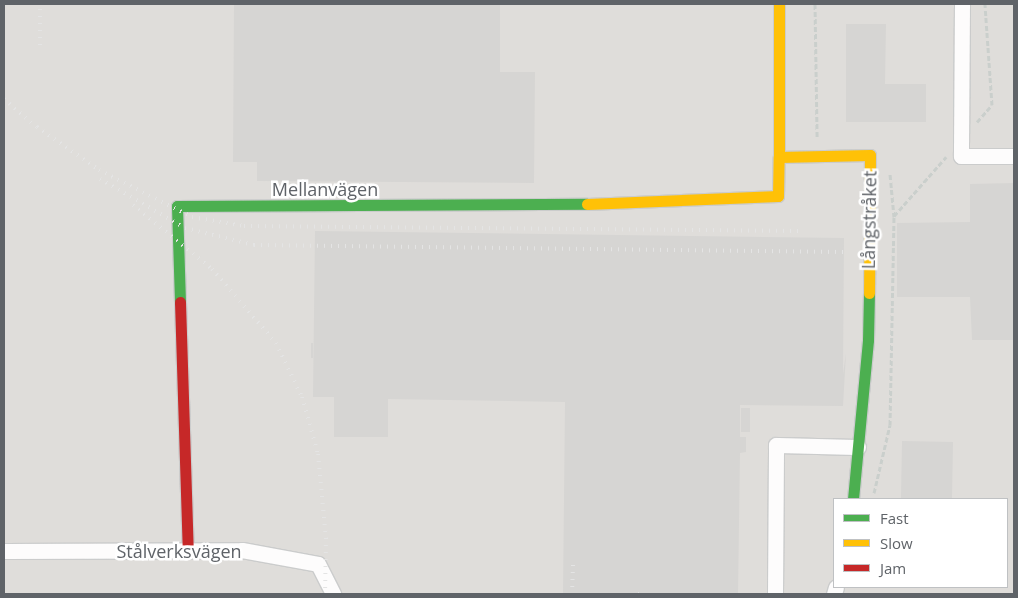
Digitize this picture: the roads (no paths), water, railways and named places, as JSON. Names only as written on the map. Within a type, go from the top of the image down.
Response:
[{"type":"street","points":[[779,4],[779,156]]},
{"type":"street","points":[[962,4],[961,156],[1014,156]]},
{"type":"street","name":"Långstråket","points":[[779,156],[870,155],[868,340],[853,498]]},
{"type":"street","name":"Mellanvägen","points":[[188,550],[177,206],[620,204],[778,196],[779,156]]},
{"type":"street","points":[[774,594],[776,446],[858,446]]},
{"type":"street","name":"Stålverksvägen","points":[[4,551],[242,550],[318,564],[333,594]]},
{"type":"railway","points":[[40,4],[40,45]]},
{"type":"railway","points":[[4,99],[41,131]]},
{"type":"railway","points":[[37,127],[99,170],[192,217],[244,226],[804,231]]},
{"type":"railway","points":[[100,179],[185,228],[254,245],[844,252]]},
{"type":"railway","points":[[133,205],[212,269],[276,343],[302,397],[318,454],[326,538],[325,594]]},
{"type":"railway","points":[[572,594],[573,562]]}]
